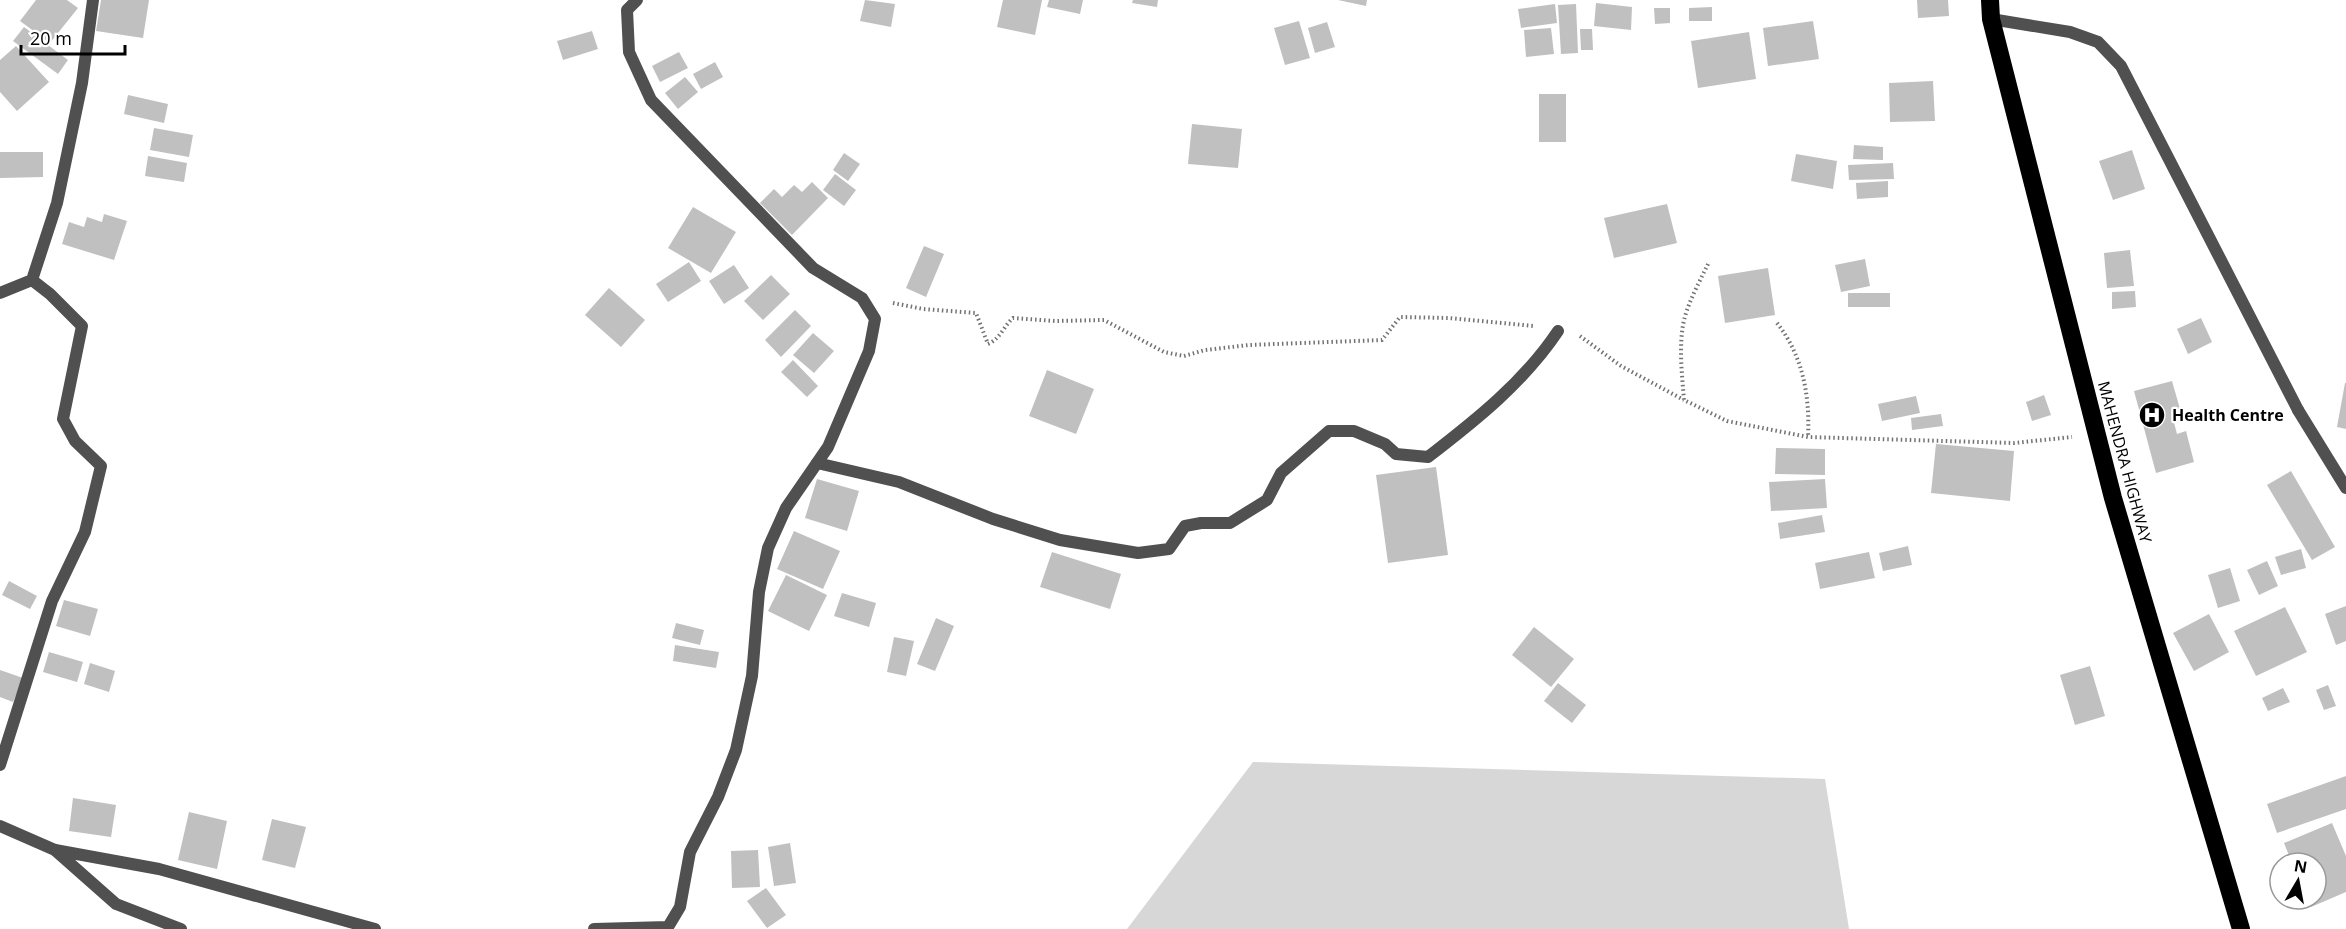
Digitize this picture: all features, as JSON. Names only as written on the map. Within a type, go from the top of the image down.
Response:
[{"type":"highway","name":"MAHENDRA HIGHWAY","points":[[1990,0],[1991,19],[2113,498],[2240,928]]},
{"type":"street","points":[[0,293],[32,280],[57,203],[82,83],[93,0]]},
{"type":"street","points":[[594,929],[667,928],[680,907],[690,852],[718,797],[736,750],[752,676],[759,592],[768,548],[786,508],[828,447],[869,351],[875,319],[862,298],[813,268],[651,99],[629,52],[627,10],[637,0]]},
{"type":"street","points":[[1991,19],[2070,32],[2098,42],[2121,66],[2298,410],[2346,488]]},
{"type":"street","points":[[0,765],[52,601],[85,532],[101,466],[75,441],[63,419],[82,326],[50,294],[32,280]]},
{"type":"street","points":[[817,463],[899,482],[993,519],[1060,540],[1138,554],[1160,551],[1169,549],[1185,526],[1201,523],[1230,523],[1267,500],[1281,472],[1329,430],[1354,431],[1385,444],[1396,454],[1428,457],[1489,409],[1540,358],[1558,331]]},
{"type":"street","points":[[0,826],[55,850],[159,869],[375,929]]},
{"type":"street","points":[[55,850],[116,904],[181,929]]},
{"type":"path","points":[[1684,400],[1681,364],[1683,324],[1696,287],[1708,264]]},
{"type":"path","points":[[870,312],[890,303],[923,309],[975,313],[988,344],[996,341],[1013,318],[1055,321],[1104,320],[1164,352],[1184,356],[1205,350],[1249,345],[1382,340],[1400,317],[1525,324],[1579,336],[1621,366],[1727,422],[1808,437],[2014,443],[2096,434]]},
{"type":"path","points":[[1777,323],[1796,356],[1805,381],[1809,417],[1808,437]]},
{"type":"shaded area","points":[[1253,762],[1825,779],[1849,929],[1127,929]]},
{"type":"building","points":[[36,0],[67,0],[78,8],[50,43],[20,21]]},
{"type":"building","points":[[101,0],[149,0],[143,38],[96,31]]},
{"type":"building","points":[[865,0],[895,4],[891,27],[860,21]]},
{"type":"building","points":[[1003,0],[1042,0],[1035,35],[997,27]]},
{"type":"building","points":[[1049,0],[1083,0],[1080,14],[1047,7]]},
{"type":"building","points":[[1133,0],[1158,0],[1157,7],[1132,3]]},
{"type":"building","points":[[1338,0],[1367,0],[1366,6]]},
{"type":"building","points":[[1917,0],[1948,0],[1949,16],[1918,18]]},
{"type":"building","points":[[1596,3],[1632,7],[1631,30],[1594,26]]},
{"type":"building","points":[[1555,4],[1557,23],[1521,28],[1518,9]]},
{"type":"building","points":[[1576,4],[1578,53],[1561,54],[1558,5]]},
{"type":"building","points":[[1712,7],[1712,21],[1689,21],[1689,8]]},
{"type":"building","points":[[1654,8],[1670,8],[1670,23],[1655,24]]},
{"type":"building","points":[[1299,21],[1310,58],[1285,65],[1274,28]]},
{"type":"building","points":[[1813,21],[1819,59],[1768,66],[1763,28]]},
{"type":"building","points":[[1327,22],[1335,47],[1315,53],[1308,28]]},
{"type":"building","points":[[24,27],[68,60],[58,74],[13,41]]},
{"type":"building","points":[[1551,28],[1554,54],[1526,57],[1524,30]]},
{"type":"building","points":[[1580,29],[1592,29],[1593,50],[1581,50]]},
{"type":"building","points":[[592,31],[598,49],[563,60],[557,41]]},
{"type":"building","points":[[1749,32],[1756,79],[1698,88],[1691,41]]},
{"type":"building","points":[[16,46],[49,82],[17,111],[0,92],[0,60]]},
{"type":"building","points":[[679,52],[688,68],[660,82],[652,66]]},
{"type":"building","points":[[715,62],[723,77],[701,89],[693,74]]},
{"type":"building","points":[[685,77],[698,92],[678,109],[665,93]]},
{"type":"building","points":[[1933,81],[1935,121],[1890,122],[1889,83]]},
{"type":"building","points":[[1539,94],[1566,94],[1566,142],[1539,142]]},
{"type":"building","points":[[128,95],[168,104],[164,123],[124,114]]},
{"type":"building","points":[[1192,124],[1242,129],[1238,168],[1188,164]]},
{"type":"building","points":[[154,128],[193,135],[189,157],[150,150]]},
{"type":"building","points":[[1854,145],[1883,147],[1883,160],[1853,159]]},
{"type":"building","points":[[2132,150],[2145,189],[2113,200],[2099,161]]},
{"type":"building","points":[[0,152],[43,152],[43,177],[0,178]]},
{"type":"building","points":[[844,153],[860,164],[848,181],[833,170]]},
{"type":"building","points":[[1796,154],[1837,161],[1833,189],[1791,181]]},
{"type":"building","points":[[148,156],[187,163],[184,182],[145,176]]},
{"type":"building","points":[[1893,163],[1894,179],[1849,180],[1848,165]]},
{"type":"building","points":[[835,174],[856,190],[844,206],[823,190]]},
{"type":"building","points":[[1888,181],[1888,197],[1857,199],[1856,183]]},
{"type":"building","points":[[812,182],[828,198],[792,235],[760,203],[774,189],[782,197],[794,185],[802,192]]},
{"type":"building","points":[[1667,204],[1677,243],[1614,258],[1604,218]]},
{"type":"building","points":[[693,207],[736,232],[711,273],[668,248]]},
{"type":"building","points":[[104,214],[127,221],[114,260],[62,244],[69,222],[84,227],[87,217],[102,222]]},
{"type":"building","points":[[924,246],[944,254],[926,297],[906,288]]},
{"type":"building","points":[[2130,250],[2134,286],[2107,288],[2104,253]]},
{"type":"building","points":[[1865,259],[1870,286],[1841,292],[1835,265]]},
{"type":"building","points":[[689,262],[701,281],[668,302],[656,284]]},
{"type":"building","points":[[734,265],[749,288],[724,304],[709,281]]},
{"type":"building","points":[[1768,268],[1775,315],[1725,323],[1718,276]]},
{"type":"building","points":[[771,275],[790,294],[763,320],[744,301]]},
{"type":"building","points":[[609,288],[645,320],[621,347],[585,315]]},
{"type":"building","points":[[2135,291],[2136,307],[2112,309],[2112,292]]},
{"type":"building","points":[[1848,293],[1890,293],[1890,307],[1848,307]]},
{"type":"building","points":[[795,310],[811,326],[781,357],[765,340]]},
{"type":"building","points":[[2201,318],[2212,342],[2188,354],[2177,329]]},
{"type":"building","points":[[813,333],[834,351],[814,373],[793,355]]},
{"type":"building","points":[[793,360],[818,386],[807,397],[781,372]]},
{"type":"building","points":[[1047,370],[1094,389],[1076,434],[1029,416]]},
{"type":"building","points":[[2172,381],[2180,409],[2171,411],[2177,434],[2186,431],[2194,462],[2156,473],[2134,391]]},
{"type":"building","points":[[2346,383],[2346,429],[2337,427]]},
{"type":"building","points":[[2044,395],[2051,415],[2032,421],[2026,402]]},
{"type":"building","points":[[1916,396],[1920,413],[1882,421],[1878,404]]},
{"type":"building","points":[[1941,414],[1943,426],[1912,430],[1911,418]]},
{"type":"building","points":[[1936,444],[2014,451],[2010,501],[1931,493]]},
{"type":"building","points":[[1776,448],[1825,449],[1825,475],[1775,474]]},
{"type":"building","points":[[1436,467],[1448,555],[1388,563],[1376,475]]},
{"type":"building","points":[[2291,471],[2335,547],[2312,560],[2267,485]]},
{"type":"building","points":[[817,479],[859,491],[847,531],[805,518]]},
{"type":"building","points":[[1825,479],[1827,508],[1771,511],[1769,482]]},
{"type":"building","points":[[1822,515],[1825,532],[1780,539],[1778,523]]},
{"type":"building","points":[[794,531],[840,551],[823,589],[777,569]]},
{"type":"building","points":[[1908,546],[1912,565],[1883,571],[1879,553]]},
{"type":"building","points":[[2301,549],[2306,568],[2281,575],[2275,557]]},
{"type":"building","points":[[1052,552],[1121,574],[1110,609],[1040,587]]},
{"type":"building","points":[[1869,552],[1875,578],[1820,589],[1815,563]]},
{"type":"building","points":[[2267,561],[2278,586],[2259,595],[2247,570]]},
{"type":"building","points":[[2230,568],[2240,601],[2218,608],[2208,575]]},
{"type":"building","points":[[786,575],[827,595],[809,631],[768,611]]},
{"type":"building","points":[[9,581],[37,596],[30,609],[2,595]]},
{"type":"building","points":[[842,593],[876,603],[869,627],[834,616]]},
{"type":"building","points":[[64,600],[98,609],[90,636],[56,626]]},
{"type":"building","points":[[2346,606],[2346,641],[2336,645],[2325,614]]},
{"type":"building","points":[[2285,607],[2307,652],[2256,676],[2234,631]]},
{"type":"building","points":[[2209,614],[2229,652],[2194,671],[2173,633]]},
{"type":"building","points":[[936,618],[954,626],[935,671],[917,664]]},
{"type":"building","points":[[676,623],[704,630],[700,645],[672,638]]},
{"type":"building","points":[[1534,627],[1574,659],[1551,687],[1512,655]]},
{"type":"building","points":[[894,637],[914,641],[906,676],[887,672]]},
{"type":"building","points":[[675,645],[719,652],[716,668],[673,661]]},
{"type":"building","points":[[49,652],[83,662],[77,682],[43,672]]},
{"type":"building","points":[[90,663],[115,671],[109,692],[84,684]]},
{"type":"building","points":[[2090,666],[2105,716],[2075,725],[2060,675]]},
{"type":"building","points":[[0,670],[23,678],[13,702],[0,697]]},
{"type":"building","points":[[1558,683],[1586,705],[1572,723],[1544,701]]},
{"type":"building","points":[[2328,685],[2336,706],[2324,710],[2316,690]]},
{"type":"building","points":[[2283,688],[2290,702],[2268,711],[2262,698]]},
{"type":"building","points":[[2346,776],[2346,809],[2277,833],[2267,804]]},
{"type":"building","points":[[73,798],[116,805],[111,837],[69,831]]},
{"type":"building","points":[[189,812],[227,821],[217,869],[178,860]]},
{"type":"building","points":[[272,819],[306,827],[295,868],[262,860]]},
{"type":"building","points":[[2332,823],[2346,856],[2346,892],[2328,900],[2328,851],[2287,851],[2284,843]]},
{"type":"building","points":[[790,843],[796,883],[774,886],[768,847]]},
{"type":"building","points":[[758,850],[760,887],[732,888],[731,851]]},
{"type":"building","points":[[766,888],[786,915],[767,928],[747,901]]},
{"type":"place","name":"Health Centre","points":[[2152,415]]}]
